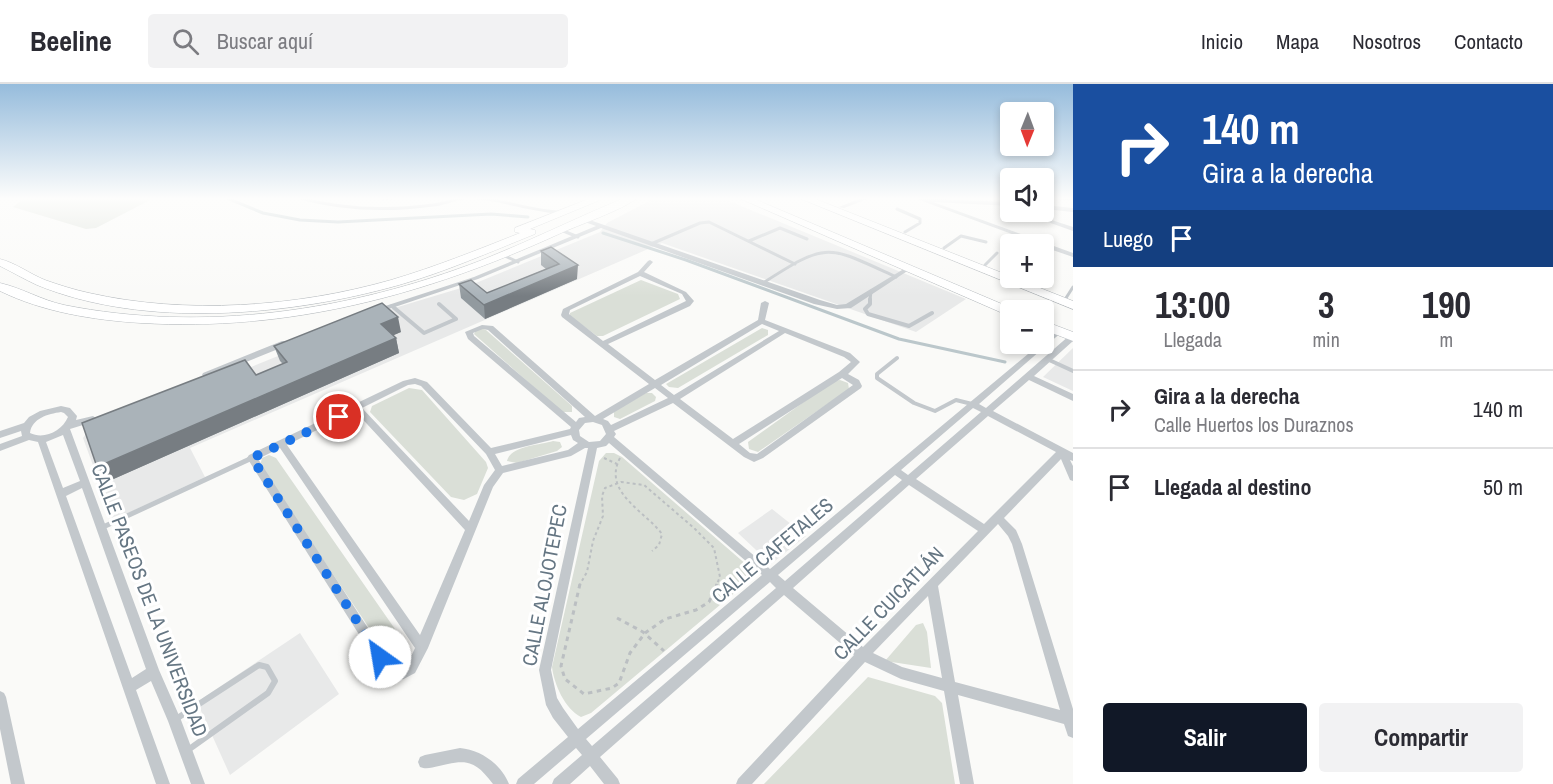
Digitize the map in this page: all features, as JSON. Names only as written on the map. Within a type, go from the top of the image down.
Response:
[{"type":"highway","points":[[440,266],[511,231]]},
{"type":"highway","points":[[0,262],[39,284],[76,294],[130,304],[191,308],[280,303],[344,294],[396,281],[534,231]]},
{"type":"highway","points":[[0,286],[37,302],[115,316],[150,320],[201,321],[247,318],[332,307],[376,298],[441,278],[559,231]]},
{"type":"highway","points":[[821,231],[1000,307]]},
{"type":"highway","points":[[889,231],[1071,301]]},
{"type":"highway","points":[[902,231],[1000,271]]},
{"type":"highway","points":[[1040,288],[1071,301]]},
{"type":"highway","points":[[1054,329],[1073,337]]},
{"type":"street","points":[[364,314],[442,290],[518,262],[591,231]]},
{"type":"street","points":[[614,231],[824,304],[848,306],[909,268]]},
{"type":"street","points":[[1054,248],[1073,255]]},
{"type":"street","points":[[650,262],[640,273],[565,311],[566,318],[750,457],[760,456],[858,386],[856,382],[842,374]]},
{"type":"street","points":[[603,344],[690,300],[684,293],[640,273]]},
{"type":"street","points":[[489,452],[574,429],[582,420],[595,419],[761,321],[765,303]]},
{"type":"street","points":[[733,444],[855,364],[854,360],[761,321]]},
{"type":"street","points":[[588,445],[576,438],[574,429],[480,345],[469,332],[482,327],[490,328],[595,419],[605,423],[610,434],[863,655],[901,673],[1072,723]]},
{"type":"street","points":[[500,470],[489,452],[424,384],[416,381],[252,458],[390,674],[398,676],[411,669],[422,648],[489,485],[500,470],[571,453],[588,445],[603,444],[610,434],[672,400],[785,330]]},
{"type":"street","name":"CALLE CAFETALES","points":[[1054,335],[1059,331]]},
{"type":"street","name":"CALLE CAFETALES","points":[[559,784],[1073,337]]},
{"type":"street","points":[[198,378],[293,339]]},
{"type":"street","name":"CALLE CAFETALES","points":[[523,784],[1031,354]]},
{"type":"street","points":[[1028,376],[1073,398]]},
{"type":"street","points":[[972,404],[1068,455],[1073,477]]},
{"type":"street","points":[[357,408],[470,529]]},
{"type":"street","points":[[0,435],[27,425],[38,416],[61,409],[67,410],[73,416],[67,427]]},
{"type":"street","points":[[0,435],[41,439],[54,435],[67,427],[104,416]]},
{"type":"street","points":[[26,438],[27,425]]},
{"type":"street","name":"CALLE PASEOS DE LA UNIVERSIDAD","points":[[67,427],[84,483],[153,672],[198,784]]},
{"type":"street","points":[[0,448],[26,438]]},
{"type":"street","points":[[41,439],[163,784]]},
{"type":"street","points":[[282,444],[422,648]]},
{"type":"street","name":"CALLE ALOJOTEPEC","points":[[588,445],[545,662],[546,679],[551,700],[613,784]]},
{"type":"street","name":"CALLE CUICATLÁN","points":[[743,784],[863,655],[932,585],[1068,455]]},
{"type":"street","points":[[894,470],[986,531]]},
{"type":"street","points":[[61,494],[84,483]]},
{"type":"street","points":[[999,519],[1012,533],[1017,544],[1072,723]]},
{"type":"street","points":[[932,585],[967,784]]},
{"type":"street","points":[[128,688],[153,672]]},
{"type":"street","points":[[0,696],[18,784]]},
{"type":"street","points":[[426,762],[462,754],[479,758],[502,784]]},
{"type":"lane","points":[[563,231],[578,237]]},
{"type":"lane","points":[[651,244],[684,231]]},
{"type":"lane","points":[[725,231],[795,264]]},
{"type":"lane","points":[[748,241],[773,231]]},
{"type":"lane","points":[[787,231],[807,239]]},
{"type":"lane","points":[[944,248],[961,236],[986,242]]},
{"type":"lane","points":[[763,283],[814,254],[830,251],[896,277]]},
{"type":"lane","points":[[985,265],[997,254]]},
{"type":"lane","points":[[503,255],[518,262]]},
{"type":"lane","points":[[1071,301],[1073,287]]},
{"type":"lane","points":[[872,291],[870,304],[865,309],[868,314],[909,326],[932,313]]},
{"type":"lane","points":[[392,306],[424,333],[456,319],[439,304]]},
{"type":"lane","points":[[897,358],[877,374],[885,384],[930,410],[937,411],[956,400],[972,404]]},
{"type":"lane","points":[[1047,360],[1073,371]]},
{"type":"lane","points":[[101,528],[252,458]]},
{"type":"lane","points":[[174,720],[259,665],[267,667],[275,681],[268,693],[186,752]]},
{"type":"path","points":[[620,453],[615,469],[616,483],[620,493],[657,525],[662,534],[659,545],[652,551]]},
{"type":"path","points":[[604,458],[617,464]]},
{"type":"path","points":[[634,482],[656,494],[714,548],[720,577],[709,602],[696,610],[664,619],[645,633],[630,653],[619,683],[612,688],[584,694],[568,683],[561,673],[578,588],[587,572],[593,541],[603,516],[604,488],[616,483],[634,482]]},
{"type":"path","points":[[617,618],[645,633],[664,651]]},
{"type":"shaded area","points":[[801,231],[966,299],[916,332],[662,243],[190,448],[205,477],[113,520],[83,438],[89,430],[310,343],[348,322],[471,285],[600,232]]},
{"type":"shaded area","points":[[641,280],[678,294],[680,299],[603,336],[597,336],[570,316],[570,313]]},
{"type":"shaded area","points":[[481,328],[572,406],[572,412],[562,412],[474,334]]},
{"type":"shaded area","points":[[762,328],[768,330],[768,335],[678,388],[669,387],[666,384]]},
{"type":"shaded area","points":[[1073,348],[1073,391],[1043,377]]},
{"type":"shaded area","points":[[840,380],[848,383],[849,389],[758,452],[749,449],[748,442],[833,381]]},
{"type":"shaded area","points":[[409,388],[422,390],[486,462],[488,468],[477,494],[464,500],[451,497],[370,412],[372,406]]},
{"type":"shaded area","points":[[646,393],[652,393],[656,397],[655,401],[620,419],[614,417],[614,411]]},
{"type":"shaded area","points":[[553,441],[560,442],[562,447],[557,451],[517,463],[507,461],[509,456],[519,449]]},
{"type":"shaded area","points":[[606,453],[614,453],[622,457],[755,572],[751,579],[591,713],[581,717],[565,702],[555,681],[552,667],[599,461]]},
{"type":"shaded area","points":[[269,455],[276,458],[404,642],[401,652],[393,656],[386,653],[260,466],[262,458]]},
{"type":"shaded area","points":[[772,509],[806,536],[771,564],[738,533]]},
{"type":"shaded area","points":[[923,623],[927,632],[931,668],[885,661],[916,625]]},
{"type":"shaded area","points":[[300,633],[339,694],[230,775],[197,702]]},
{"type":"shaded area","points":[[868,677],[935,696],[942,703],[955,784],[764,784]]},
{"type":"building","points":[[551,247],[578,265],[484,305],[459,284],[471,280],[487,293],[559,264],[541,251]]},
{"type":"building","points":[[382,303],[398,317],[381,324],[396,338],[97,467],[82,423],[245,360],[256,375],[287,362],[274,346]]},
{"type":"waterway","points":[[603,233],[686,260],[899,339],[1005,362]]},
{"type":"route","points":[[339,417],[252,458],[380,657]]}]
